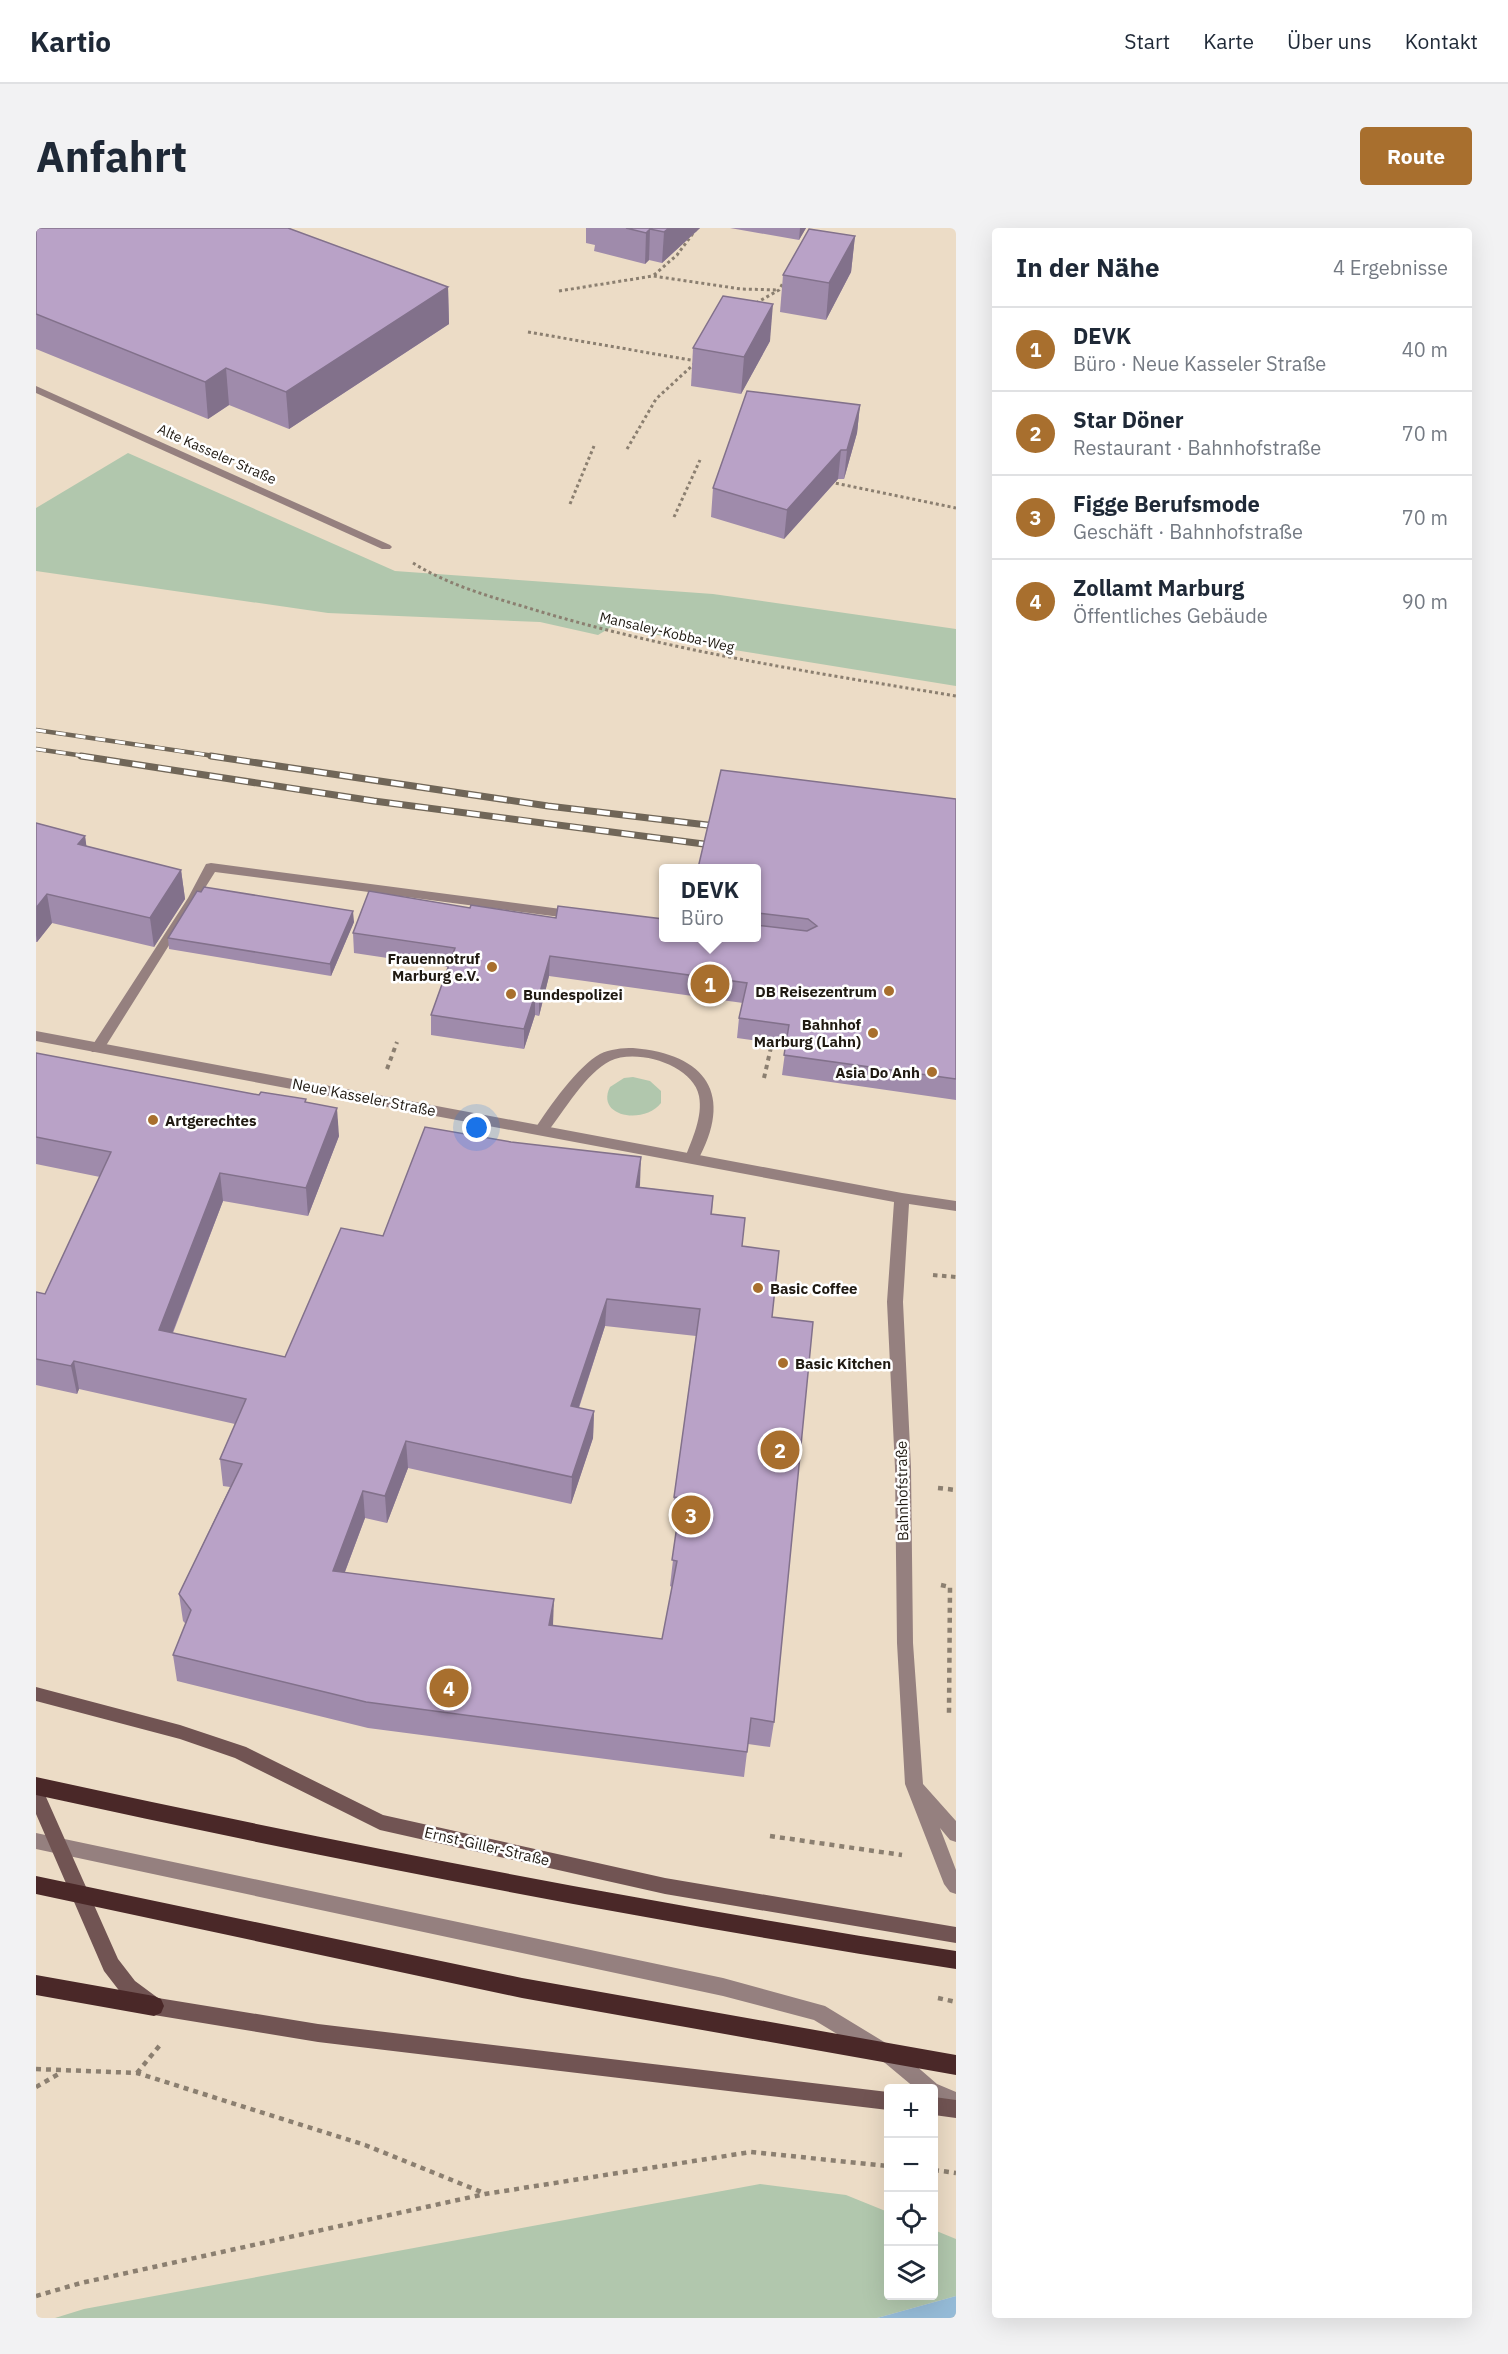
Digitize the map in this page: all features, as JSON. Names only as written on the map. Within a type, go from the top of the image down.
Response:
[{"type":"highway","points":[[36,1786],[545,1891],[956,1960]]},
{"type":"highway","points":[[36,1885],[522,1988],[956,2065]]},
{"type":"highway","points":[[36,1985],[154,2006]]},
{"type":"main road","name":"Ernst-Giller-Straße","points":[[36,1695],[180,1732],[240,1752],[380,1822],[665,1886],[956,1935]]},
{"type":"main road","points":[[36,1794],[111,1965],[128,1987],[154,2006],[318,2033],[884,2101]]},
{"type":"main road","points":[[938,2107],[956,2109]]},
{"type":"street","name":"Alte Kasseler Straße","points":[[36,388],[386,547]]},
{"type":"street","points":[[97,1049],[194,898],[211,867],[592,917]]},
{"type":"street","name":"Neue Kasseler Straße","points":[[36,1036],[692,1158]]},
{"type":"street","points":[[542,1129],[603,1058],[619,1052],[639,1051],[681,1065],[697,1075],[706,1093],[707,1113],[692,1158],[956,1206]]},
{"type":"street","name":"Bahnhofstraße","points":[[902,1198],[894,1302],[903,1468],[905,1643],[914,1784],[950,1878],[956,1886]]},
{"type":"street","points":[[914,1784],[956,1834]]},
{"type":"street","points":[[36,1841],[712,1985],[818,2012],[892,2057],[924,2084]]},
{"type":"street","points":[[938,2096],[956,2101]]},
{"type":"path","points":[[653,276],[677,255],[697,228]]},
{"type":"path","points":[[559,291],[653,276],[741,289],[779,290]]},
{"type":"path","points":[[752,305],[779,290],[785,281]]},
{"type":"path","points":[[528,332],[696,361],[690,370],[656,399],[627,449]]},
{"type":"path","points":[[570,504],[594,446]]},
{"type":"path","points":[[674,518],[700,460]]},
{"type":"path","points":[[820,480],[956,507]]},
{"type":"path","name":"Mansaley-Kobba-Weg","points":[[386,547],[429,573],[479,592],[604,630],[711,655],[956,696]]},
{"type":"path","points":[[764,1078],[772,1043]]},
{"type":"path","points":[[930,1274],[956,1277]]},
{"type":"path","points":[[934,1488],[956,1490]]},
{"type":"path","points":[[770,1836],[943,1860]]},
{"type":"path","points":[[36,2069],[63,2072],[137,2073],[365,2145],[485,2194]]},
{"type":"path","points":[[36,2087],[63,2072]]},
{"type":"path","points":[[36,2296],[81,2283],[485,2194],[751,2151],[884,2166]]},
{"type":"path","points":[[938,2171],[956,2173]]},
{"type":"green space","points":[[128,453],[395,571],[713,594],[956,629],[956,686],[722,648],[613,626],[598,635],[540,622],[328,613],[36,571],[36,508]]},
{"type":"green space","points":[[633,1077],[650,1081],[661,1091],[661,1103],[644,1114],[624,1115],[609,1105],[607,1097],[610,1087],[624,1078]]},
{"type":"green space","points":[[760,2184],[846,2195],[884,2210],[884,2300],[938,2300],[938,2232],[956,2239],[956,2296],[877,2318],[55,2318],[84,2309]]},
{"type":"water","points":[[956,2296],[956,2318],[877,2318]]},
{"type":"building","points":[[36,228],[288,228],[448,287],[286,392],[226,368],[205,382],[36,314]]},
{"type":"building","points":[[626,228],[669,228],[664,232],[650,229],[646,233]]},
{"type":"building","points":[[809,229],[855,236],[829,283],[783,275]]},
{"type":"building","points":[[723,296],[773,304],[744,357],[693,348]]},
{"type":"building","points":[[747,391],[860,405],[847,450],[841,450],[787,510],[713,488]]},
{"type":"building","points":[[721,770],[956,799],[956,1079],[784,1055],[789,1025],[739,1018],[747,983],[550,956],[539,996],[535,995],[524,1029],[431,1015],[455,948],[353,933],[369,891],[470,908],[471,905],[556,918],[558,906],[659,919],[659,942],[761,942],[761,926],[807,931],[817,926],[808,919],[761,913],[761,864],[699,864]]},
{"type":"building","points":[[36,823],[85,836],[78,844],[181,870],[150,918],[47,894],[36,908]]},
{"type":"building","points":[[204,887],[353,911],[330,964],[168,938],[197,891],[201,892]]},
{"type":"building","points":[[36,1053],[259,1095],[261,1092],[306,1099],[305,1102],[337,1108],[306,1188],[220,1173],[159,1330],[285,1357],[341,1228],[383,1236],[425,1127],[511,1142],[641,1157],[636,1187],[713,1196],[711,1214],[745,1218],[742,1246],[779,1251],[772,1317],[813,1322],[774,1722],[751,1718],[747,1752],[366,1702],[173,1655],[191,1610],[179,1594],[242,1464],[220,1459],[246,1399],[74,1361],[71,1366],[36,1359],[36,1292],[45,1294],[111,1152],[36,1137]],"holes":[[[607,1299],[700,1309],[674,1497],[681,1498],[672,1560],[677,1561],[662,1639],[549,1625],[554,1599],[333,1571],[363,1491],[385,1496],[406,1441],[572,1477],[594,1411],[571,1406]]]},
{"type":"railway","points":[[36,730],[221,757]]},
{"type":"railway","points":[[36,749],[91,757]]},
{"type":"railway","points":[[81,756],[374,801],[719,846]]},
{"type":"railway","points":[[211,756],[548,806],[724,827]]},
{"type":"place","name":"Frauennotruf Marburg e.V.","points":[[492,967]]},
{"type":"place","name":"DEVK","points":[[710,984]]},
{"type":"place","name":"DB Reisezentrum","points":[[889,991]]},
{"type":"place","name":"Bundespolizei","points":[[511,994]]},
{"type":"place","name":"Bahnhof Marburg (Lahn)","points":[[873,1033]]},
{"type":"place","name":"Asia Do Anh","points":[[932,1072]]},
{"type":"place","name":"Artgerechtes","points":[[153,1120]]},
{"type":"place","name":"Basic Coffee","points":[[758,1288]]},
{"type":"place","name":"Basic Kitchen","points":[[783,1363]]},
{"type":"place","name":"Star Döner","points":[[780,1450]]},
{"type":"place","name":"Figge Berufsmode","points":[[691,1515]]},
{"type":"place","name":"Zollamt Marburg","points":[[449,1688]]}]
